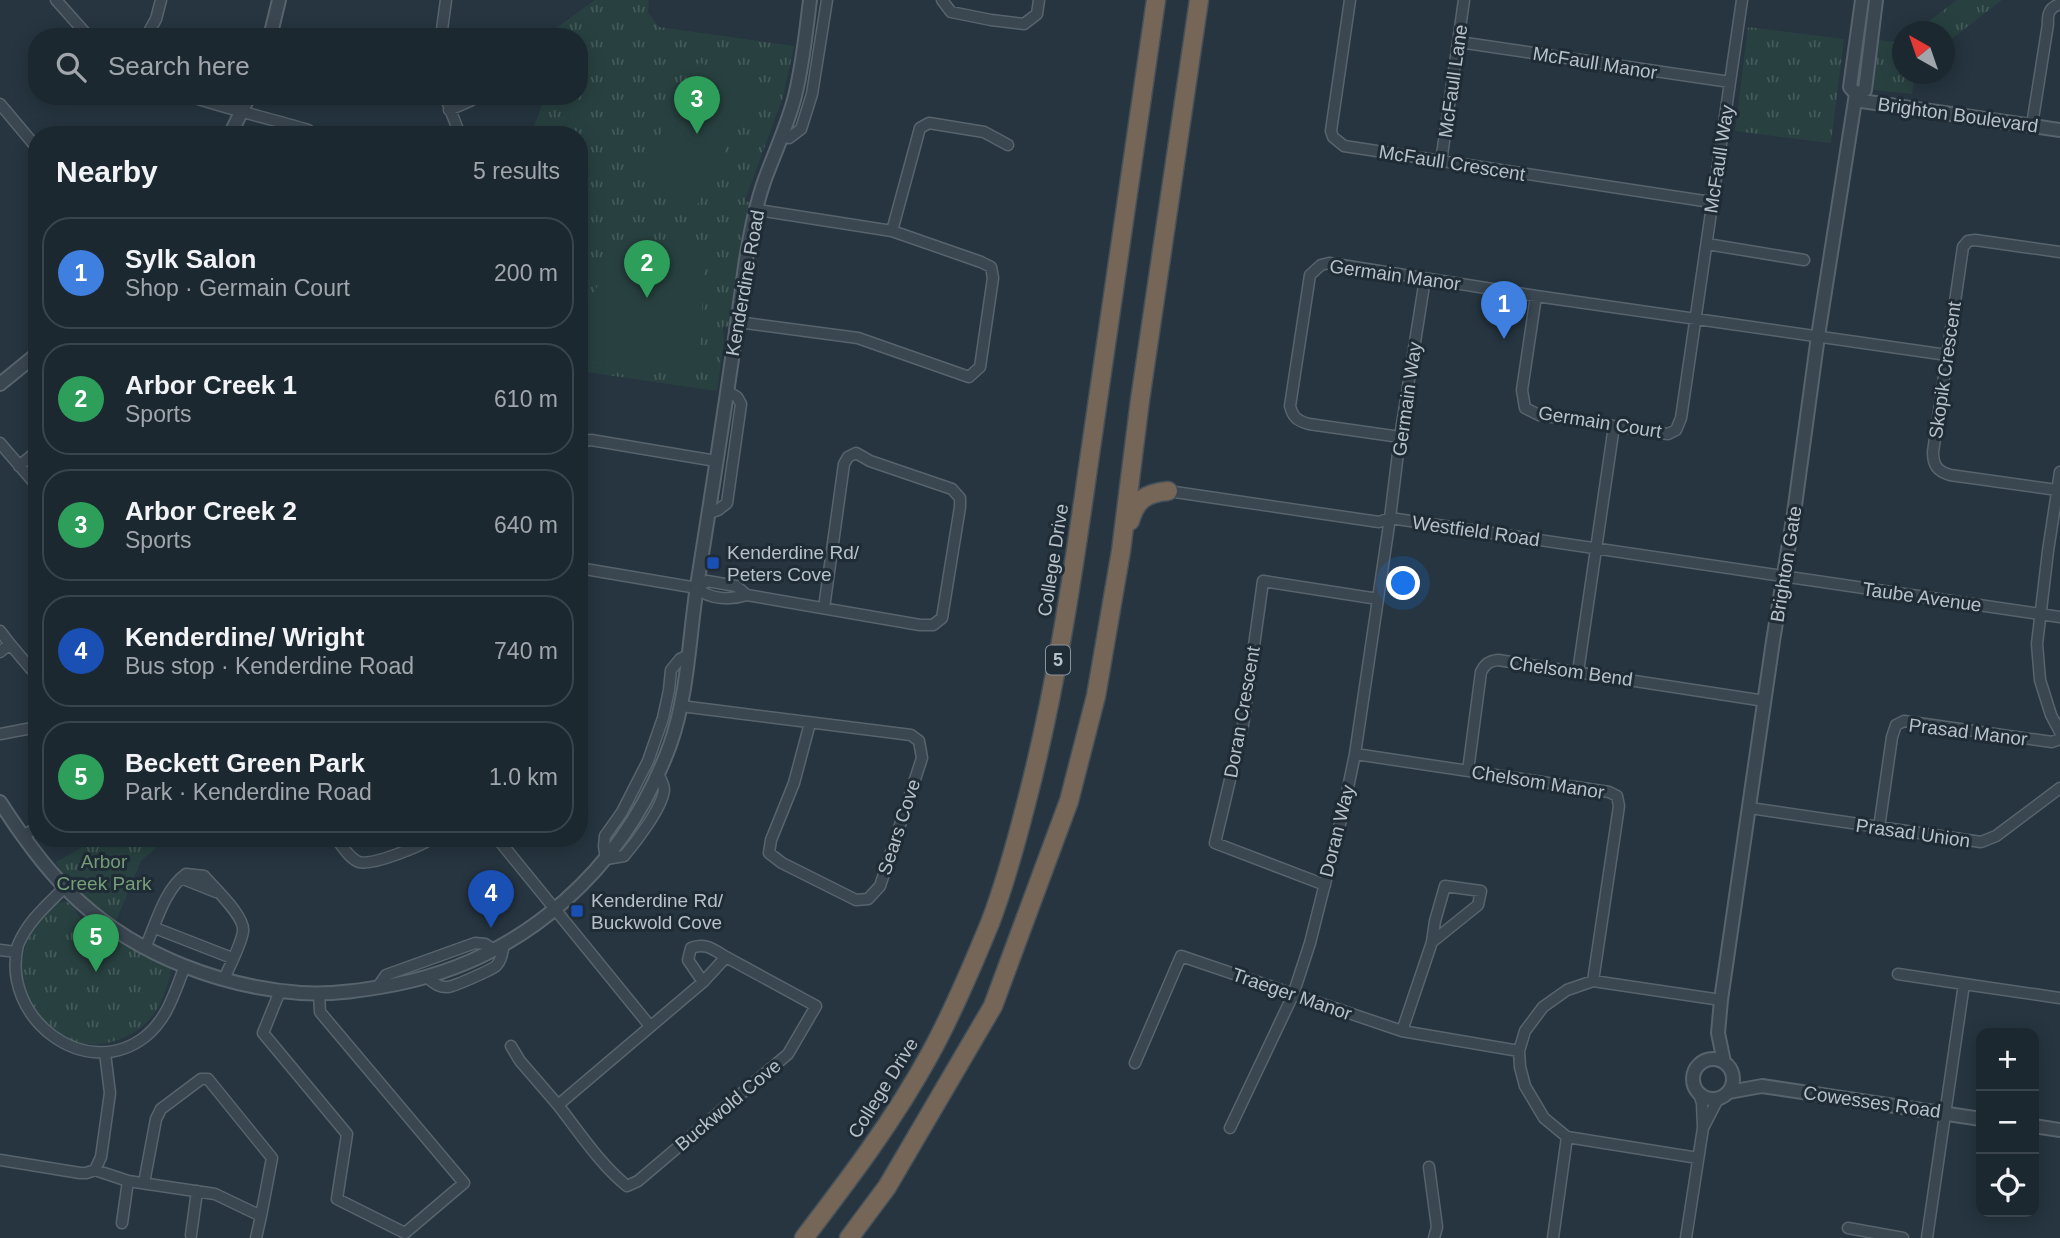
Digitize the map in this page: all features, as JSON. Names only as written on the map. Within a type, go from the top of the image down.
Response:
[{"type":"highway","name":"College Drive","points":[[804,1238],[893,1116],[930,1054],[991,919],[1015,848],[1043,738],[1063,630],[1155,0]]},
{"type":"highway","points":[[849,1238],[887,1187],[993,1006],[1069,801],[1096,696],[1121,551],[1140,400],[1199,0]]},
{"type":"highway","points":[[1121,551],[1138,501],[1147,494],[1168,491]]},
{"type":"street","points":[[56,0],[81,28]]},
{"type":"street","points":[[151,28],[161,0]]},
{"type":"street","points":[[272,28],[279,0]]},
{"type":"street","points":[[441,28],[446,0]]},
{"type":"street","name":"Kenderdine Road","points":[[31,847],[65,887],[97,915],[145,948],[185,966],[224,979],[280,991],[319,994],[377,988],[428,978],[460,966],[499,947],[556,909],[606,859],[629,829],[658,774],[681,706],[746,261],[763,184],[794,98],[803,56],[810,0]]},
{"type":"street","points":[[782,135],[789,138],[801,129],[812,94],[827,0]]},
{"type":"street","points":[[942,0],[951,12],[1024,24],[1037,14],[1039,0]]},
{"type":"street","name":"McFaull Crescent","points":[[1350,0],[1331,131],[1338,143],[1351,148],[1441,162],[1704,201],[1713,200]]},
{"type":"street","name":"McFaull Lane","points":[[1441,162],[1464,0]]},
{"type":"street","name":"McFaull Way","points":[[1696,318],[1742,0]]},
{"type":"street","name":"Brighton Gate","points":[[1728,1067],[1718,1033],[1721,1000],[1773,641],[1785,577],[1818,336],[1856,97],[1850,87],[1862,0]]},
{"type":"street","name":"Brighton Gate","points":[[1856,97],[1865,90],[1876,0]]},
{"type":"street","points":[[2032,125],[2048,14],[2060,4]]},
{"type":"street","name":"McFaull Manor","points":[[1459,42],[1731,82]]},
{"type":"street","name":"Brighton Boulevard","points":[[1856,97],[2060,130]]},
{"type":"street","points":[[0,104],[28,137]]},
{"type":"street","points":[[217,105],[295,126]]},
{"type":"street","points":[[235,126],[245,105]]},
{"type":"street","points":[[448,105],[456,126]]},
{"type":"street","points":[[449,110],[461,105]]},
{"type":"street","points":[[892,231],[920,128],[929,123],[984,132],[1008,145]]},
{"type":"street","points":[[738,322],[859,338],[969,377],[980,367],[993,278],[990,267],[892,231],[758,210]]},
{"type":"street","name":"Skopik Crescent","points":[[2057,491],[1943,473],[1934,465],[1933,452],[1963,247],[1968,242],[1984,241],[2060,252]]},
{"type":"street","points":[[1707,244],[1804,260]]},
{"type":"street","name":"Germain Manor","points":[[1400,437],[1309,424],[1296,419],[1292,414],[1290,406],[1310,275],[1321,265],[1329,263],[1536,296],[1947,355]]},
{"type":"street","name":"Germain Way","points":[[1390,518],[1425,279]]},
{"type":"street","name":"Germain Court","points":[[1536,296],[1522,390],[1525,408],[1539,415],[1668,434],[1676,430],[1681,418],[1696,318]]},
{"type":"street","points":[[0,384],[28,361]]},
{"type":"street","points":[[709,513],[727,503],[741,404],[737,397],[727,391]]},
{"type":"street","points":[[1578,672],[1614,426]]},
{"type":"street","points":[[588,440],[716,461]]},
{"type":"street","points":[[0,443],[28,476]]},
{"type":"street","points":[[588,569],[697,587],[707,582],[736,586],[747,595],[920,625],[933,625],[942,618],[960,498],[952,489],[870,461],[856,453],[848,457],[844,464],[824,608]]},
{"type":"street","points":[[19,466],[28,458]]},
{"type":"street","points":[[2060,472],[2037,644],[2039,680],[2060,732]]},
{"type":"street","name":"Westfield Road","points":[[1168,491],[1379,522],[1390,518],[1785,577]]},
{"type":"street","name":"Doran Way","points":[[1230,1128],[1293,995],[1310,943],[1355,754],[1390,518]]},
{"type":"street","name":"Taube Avenue","points":[[1785,577],[2060,617]]},
{"type":"street","name":"Doran Crescent","points":[[1325,884],[1215,843],[1243,725],[1263,580],[1378,599]]},
{"type":"street","points":[[0,631],[28,664]]},
{"type":"street","points":[[0,652],[10,644]]},
{"type":"street","name":"Kenderdine Road","points":[[606,859],[605,836],[622,812],[648,761],[663,718],[671,670],[680,659],[689,655]]},
{"type":"street","name":"Chelsom Bend","points":[[1468,771],[1480,672],[1491,661],[1765,701]]},
{"type":"street","name":"Sears Cove","points":[[681,706],[911,735],[919,741],[922,758],[880,886],[868,899],[856,900],[782,863],[769,853],[771,840],[794,783],[810,723]]},
{"type":"street","name":"Prasad Manor","points":[[1880,828],[1892,737],[1896,725],[1904,721],[2052,742],[2060,739]]},
{"type":"street","points":[[0,734],[28,729]]},
{"type":"street","name":"Chelsom Manor","points":[[1355,754],[1609,792],[1617,796],[1619,806],[1593,981]]},
{"type":"street","name":"Prasad Union","points":[[1750,808],[1980,842],[1996,836],[2060,788]]},
{"type":"street","name":"Kenderdine Road","points":[[0,802],[28,843]]},
{"type":"street","points":[[22,836],[28,833]]},
{"type":"street","points":[[343,847],[354,860],[364,863],[396,855],[413,847]]},
{"type":"street","points":[[504,847],[650,1026]]},
{"type":"street","points":[[145,948],[168,896],[181,878],[186,874],[204,876],[242,922],[243,931],[224,979]]},
{"type":"street","points":[[1402,1031],[1432,942],[1445,886],[1481,891],[1478,905],[1432,942]]},
{"type":"street","points":[[65,887],[35,916],[18,944],[13,970],[18,1001],[34,1024],[47,1036],[67,1047],[87,1053],[105,1053],[135,1042],[155,1027],[167,1009],[185,966]]},
{"type":"street","points":[[155,928],[232,958]]},
{"type":"street","name":"Kenderdine Road","points":[[377,988],[386,975],[475,943],[499,947]]},
{"type":"street","name":"Buckwold Cove","points":[[511,1046],[520,1061],[611,1171],[627,1186],[638,1181],[788,1054],[816,1006],[699,945],[691,948],[688,960],[703,982]]},
{"type":"street","points":[[0,950],[16,952]]},
{"type":"street","name":"Traeger Manor","points":[[1135,1063],[1181,956],[1402,1031],[1519,1051]]},
{"type":"street","points":[[558,1105],[703,982],[726,957]]},
{"type":"street","points":[[1898,974],[2060,998]]},
{"type":"street","points":[[1698,1158],[1567,1137],[1544,1118],[1525,1086],[1519,1051],[1525,1031],[1543,1007],[1567,990],[1593,981],[1721,1000]]},
{"type":"street","points":[[1927,1238],[1964,984]]},
{"type":"street","points":[[280,991],[263,1033],[346,1134],[337,1199],[405,1233],[464,1183],[320,1012],[319,994]]},
{"type":"street","name":"Brighton Gate","points":[[1704,1060],[1718,1033]]},
{"type":"street","points":[[95,1170],[101,1157],[110,1093],[105,1053]]},
{"type":"street","points":[[1686,1238],[1703,1128],[1702,1103],[1693,1077],[1698,1065],[1710,1058],[1728,1067],[1733,1079],[1703,1128]]},
{"type":"street","name":"Cowesses Road","points":[[1728,1067],[1762,1086],[1976,1118]]},
{"type":"street","points":[[144,1183],[160,1109],[201,1079],[208,1079],[272,1158],[256,1238]]},
{"type":"street","name":"Cowesses Road","points":[[1723,1095],[1762,1086]]},
{"type":"street","points":[[1699,1094],[1711,1099],[1723,1095]]},
{"type":"street","points":[[2039,1127],[2060,1130]]},
{"type":"street","points":[[1553,1238],[1567,1137]]},
{"type":"street","points":[[0,1160],[80,1173],[95,1170],[128,1181],[215,1194],[261,1216]]},
{"type":"street","points":[[1429,1167],[1437,1227],[1434,1238]]},
{"type":"street","points":[[122,1223],[128,1181]]},
{"type":"street","points":[[191,1235],[197,1191]]},
{"type":"street","points":[[1848,1228],[1903,1238]]},
{"type":"green space","points":[[595,0],[649,0],[648,12],[659,27],[794,46],[783,97],[745,200],[750,203],[729,327],[723,326],[724,341],[717,391],[588,372],[588,126],[534,126],[542,105],[588,105],[588,28],[556,28]]},
{"type":"green space","points":[[1957,0],[2002,0],[1955,36],[1955,21],[1929,21]]},
{"type":"green space","points":[[1748,27],[1844,39],[1831,143],[1735,131]]},
{"type":"green space","points":[[1879,40],[1892,42],[1892,84],[1914,84],[1912,94],[1875,90],[1872,86]]},
{"type":"green space","points":[[699,62],[755,91],[695,209],[637,178]]},
{"type":"green space","points":[[658,240],[684,241],[696,247],[704,263],[700,354],[690,362],[588,362],[590,303],[602,278],[632,253]]},
{"type":"green space","name":"Arbor Creek Park","points":[[83,847],[157,847],[141,861],[116,921],[73,887],[56,862]]},
{"type":"green space","points":[[59,902],[72,905],[81,919],[95,930],[105,931],[170,969],[171,975],[157,1010],[144,1025],[120,1039],[92,1045],[65,1039],[48,1028],[26,1000],[21,977],[26,946],[38,924]]},
{"type":"place","name":"Arbor Creek 2","points":[[697,134]]},
{"type":"place","name":"Arbor Creek 1","points":[[647,298]]},
{"type":"place","name":"Sylk Salon","points":[[1504,339]]},
{"type":"place","name":"Kenderdine Rd/ Peters Cove","points":[[713,563]]},
{"type":"place","name":"Kenderdine Rd/ Buckwold Cove","points":[[577,911]]},
{"type":"place","name":"Kenderdine/ Wright","points":[[491,928]]},
{"type":"place","name":"Beckett Green Park","points":[[96,972]]}]
